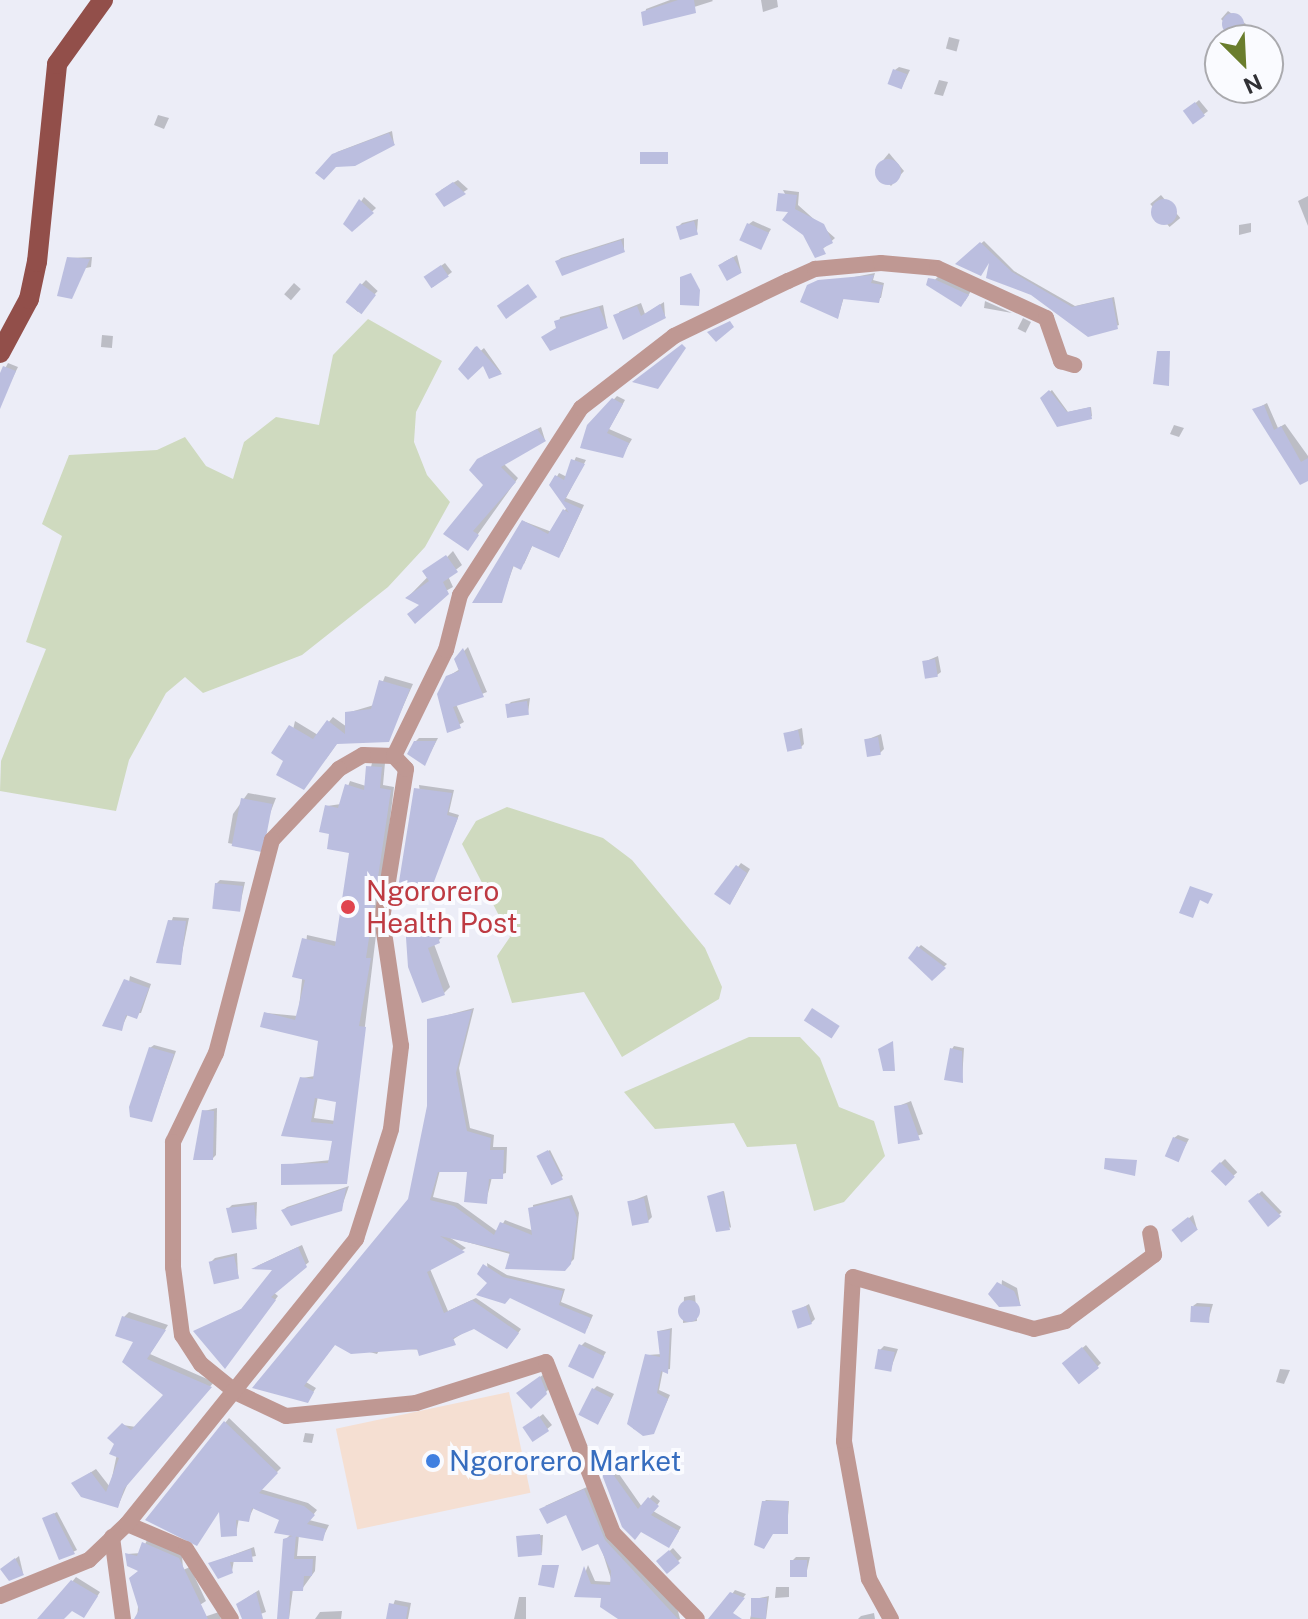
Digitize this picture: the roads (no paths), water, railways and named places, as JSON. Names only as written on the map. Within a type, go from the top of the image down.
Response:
[{"type":"main road","points":[[0,353],[29,299],[37,262],[57,64],[103,0]]},
{"type":"street","points":[[394,756],[446,650],[460,595],[564,432],[581,408],[674,336],[815,269],[919,262],[1046,318],[1061,361],[1074,365]]},
{"type":"street","points":[[0,1596],[89,1560],[127,1524],[237,1393],[356,1239],[391,1129],[401,1046],[382,919],[406,769],[394,756],[363,755],[339,769],[272,840],[226,1023],[173,1142],[173,1267],[182,1335],[201,1364],[237,1393],[286,1416],[314,1418],[416,1403],[546,1362],[613,1533],[697,1619]]},
{"type":"street","points":[[891,1619],[869,1579],[844,1441],[853,1277],[1034,1329],[1065,1321],[1154,1255],[1150,1233]]},
{"type":"street","points":[[127,1524],[186,1549],[231,1619]]},
{"type":"street","points":[[112,1537],[123,1619]]},
{"type":"place","name":"Ngororero Health Post","points":[[348,907]]},
{"type":"place","name":"Ngororero Market","points":[[433,1461]]}]
